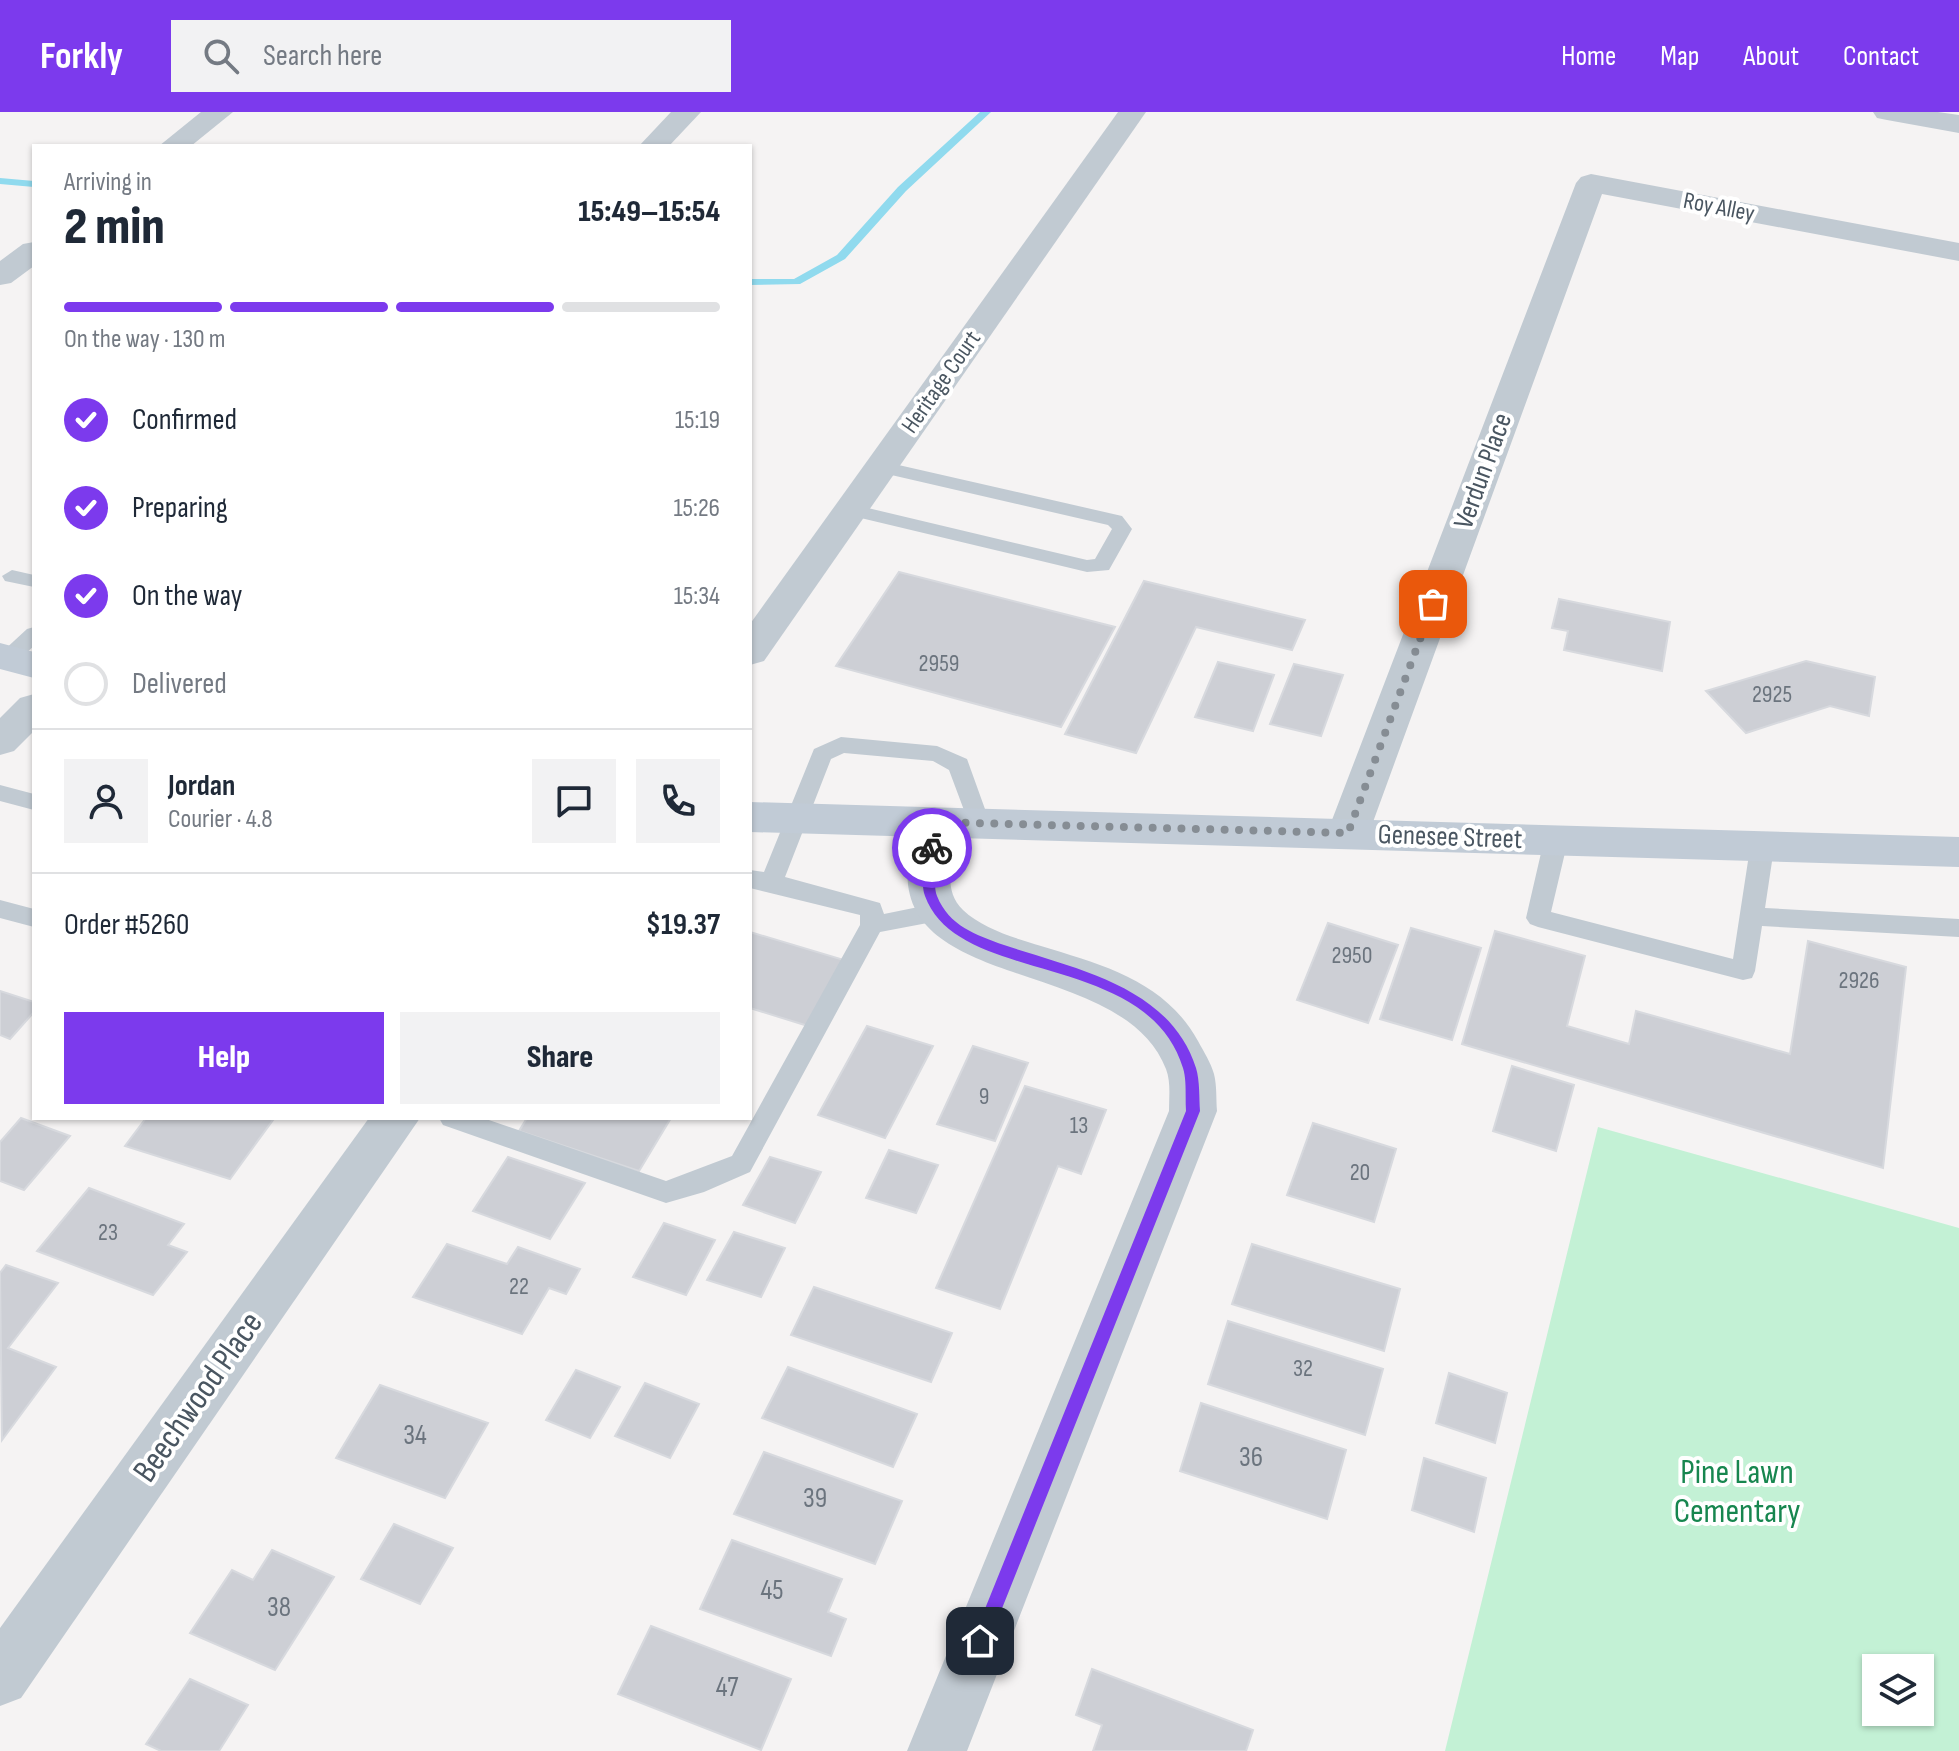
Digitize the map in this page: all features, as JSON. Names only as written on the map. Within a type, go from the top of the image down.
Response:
[{"type":"main road","name":"Genesee Street","points":[[752,817],[1959,852]]},
{"type":"street","points":[[176,144],[219,112]]},
{"type":"street","points":[[655,144],[687,112]]},
{"type":"street","name":"Heritage Court","points":[[752,649],[1132,112]]},
{"type":"street","points":[[1887,112],[1959,124]]},
{"type":"street","name":"Roy Alley","points":[[1551,289],[1591,183],[1959,252]]},
{"type":"street","points":[[0,276],[32,252]]},
{"type":"street","name":"Verdun Place","points":[[1348,833],[1551,289]]},
{"type":"street","points":[[0,741],[32,710]]},
{"type":"street","points":[[937,1751],[1193,1111],[1190,1070],[1174,1035],[1150,1009],[1114,987],[965,936],[938,912],[929,893],[956,822]]},
{"type":"street","name":"Beechwood Place","points":[[0,1677],[395,1120]]},
{"type":"lane","points":[[851,510],[1087,566],[1102,565],[1122,529],[1115,520],[881,467]]},
{"type":"lane","points":[[12,576],[32,581]]},
{"type":"lane","points":[[458,1120],[666,1192],[741,1164],[872,925],[872,909],[761,880],[799,818],[822,754],[841,745],[937,754],[959,765],[956,822]]},
{"type":"lane","points":[[0,793],[32,801]]},
{"type":"lane","points":[[1556,840],[1538,918],[1743,971],[1762,848]]},
{"type":"lane","points":[[0,909],[32,917]]},
{"type":"lane","points":[[872,925],[938,912]]},
{"type":"lane","points":[[1752,916],[1959,928]]},
{"type":"green space","name":"Pine Lawn Cementary","points":[[1598,1127],[1959,1228],[1959,1751],[1445,1751]]},
{"type":"building","points":[[899,572],[1115,627],[1061,727],[836,666]]},
{"type":"building","points":[[1144,581],[1305,620],[1292,650],[1196,627],[1136,753],[1065,734]]},
{"type":"building","points":[[1559,599],[1670,622],[1662,671],[1564,650],[1568,631],[1552,628]]},
{"type":"building","points":[[1806,661],[1875,677],[1869,716],[1830,706],[1746,733],[1706,691]]},
{"type":"building","points":[[1218,662],[1274,675],[1253,731],[1195,717]]},
{"type":"building","points":[[1294,664],[1343,675],[1321,736],[1270,724]]},
{"type":"building","points":[[1328,923],[1398,945],[1368,1023],[1297,1000]]},
{"type":"building","points":[[1411,928],[1481,948],[1452,1040],[1380,1019]]},
{"type":"building","points":[[1495,931],[1585,956],[1567,1026],[1629,1044],[1636,1011],[1790,1054],[1808,941],[1906,967],[1883,1168],[1462,1044]]},
{"type":"building","points":[[752,933],[844,960],[808,1026],[752,1009]]},
{"type":"building","points":[[0,991],[32,1001],[32,1014],[10,1039],[0,1035]]},
{"type":"building","points":[[867,1026],[933,1046],[885,1138],[818,1115]]},
{"type":"building","points":[[973,1046],[1028,1063],[995,1141],[937,1124]]},
{"type":"building","points":[[1512,1066],[1574,1085],[1556,1151],[1493,1131]]},
{"type":"building","points":[[1025,1086],[1106,1110],[1081,1174],[1058,1166],[1000,1309],[936,1288]]},
{"type":"building","points":[[21,1118],[70,1136],[24,1190],[0,1181],[0,1142]]},
{"type":"building","points":[[144,1120],[273,1120],[230,1179],[125,1146]]},
{"type":"building","points":[[526,1120],[670,1120],[639,1171],[519,1131]]},
{"type":"building","points":[[1313,1123],[1396,1149],[1374,1222],[1287,1195]]},
{"type":"building","points":[[889,1150],[938,1165],[916,1213],[866,1198]]},
{"type":"building","points":[[508,1157],[585,1183],[550,1239],[473,1211]]},
{"type":"building","points":[[770,1157],[821,1172],[795,1223],[743,1205]]},
{"type":"building","points":[[89,1188],[184,1224],[168,1245],[187,1252],[153,1295],[37,1251]]},
{"type":"building","points":[[664,1223],[715,1240],[686,1295],[633,1277]]},
{"type":"building","points":[[734,1232],[785,1248],[761,1297],[707,1280]]},
{"type":"building","points":[[447,1244],[507,1264],[518,1247],[580,1269],[566,1294],[549,1288],[522,1334],[413,1297]]},
{"type":"building","points":[[1252,1244],[1400,1289],[1384,1351],[1232,1304]]},
{"type":"building","points":[[6,1265],[58,1283],[8,1348],[56,1367],[2,1440],[0,1273]]},
{"type":"building","points":[[814,1287],[952,1333],[931,1382],[791,1335]]},
{"type":"building","points":[[1228,1321],[1383,1369],[1365,1435],[1208,1384]]},
{"type":"building","points":[[788,1367],[917,1414],[893,1467],[762,1418]]},
{"type":"building","points":[[576,1370],[620,1387],[590,1438],[546,1420]]},
{"type":"building","points":[[1449,1373],[1507,1393],[1495,1443],[1436,1423]]},
{"type":"building","points":[[645,1383],[699,1404],[670,1458],[615,1436]]},
{"type":"building","points":[[380,1385],[488,1423],[445,1498],[336,1458]]},
{"type":"building","points":[[1201,1403],[1346,1450],[1327,1519],[1180,1471]]},
{"type":"building","points":[[764,1452],[902,1501],[875,1564],[734,1514]]},
{"type":"building","points":[[1424,1458],[1486,1478],[1474,1532],[1412,1510]]},
{"type":"building","points":[[394,1524],[453,1548],[420,1604],[361,1579]]},
{"type":"building","points":[[732,1540],[842,1579],[828,1612],[846,1619],[831,1656],[700,1609]]},
{"type":"building","points":[[272,1550],[334,1577],[275,1670],[190,1633],[232,1570],[253,1580]]},
{"type":"building","points":[[651,1626],[791,1679],[761,1750],[618,1694]]},
{"type":"building","points":[[1092,1669],[1253,1730],[1246,1751],[1093,1751],[1102,1725],[1076,1715]]},
{"type":"building","points":[[190,1679],[248,1705],[219,1751],[161,1751],[146,1744]]},
{"type":"waterway","points":[[752,282],[796,282],[841,257],[902,189],[986,112]]},
{"type":"waterway","points":[[0,181],[32,184]]},
{"type":"way so far","points":[[932,848],[934,822],[1348,833],[1433,604]]},
{"type":"route","points":[[932,848],[929,893],[941,917],[965,936],[1114,987],[1150,1009],[1174,1035],[1190,1070],[1192,1090],[1193,1111],[980,1641]]}]
